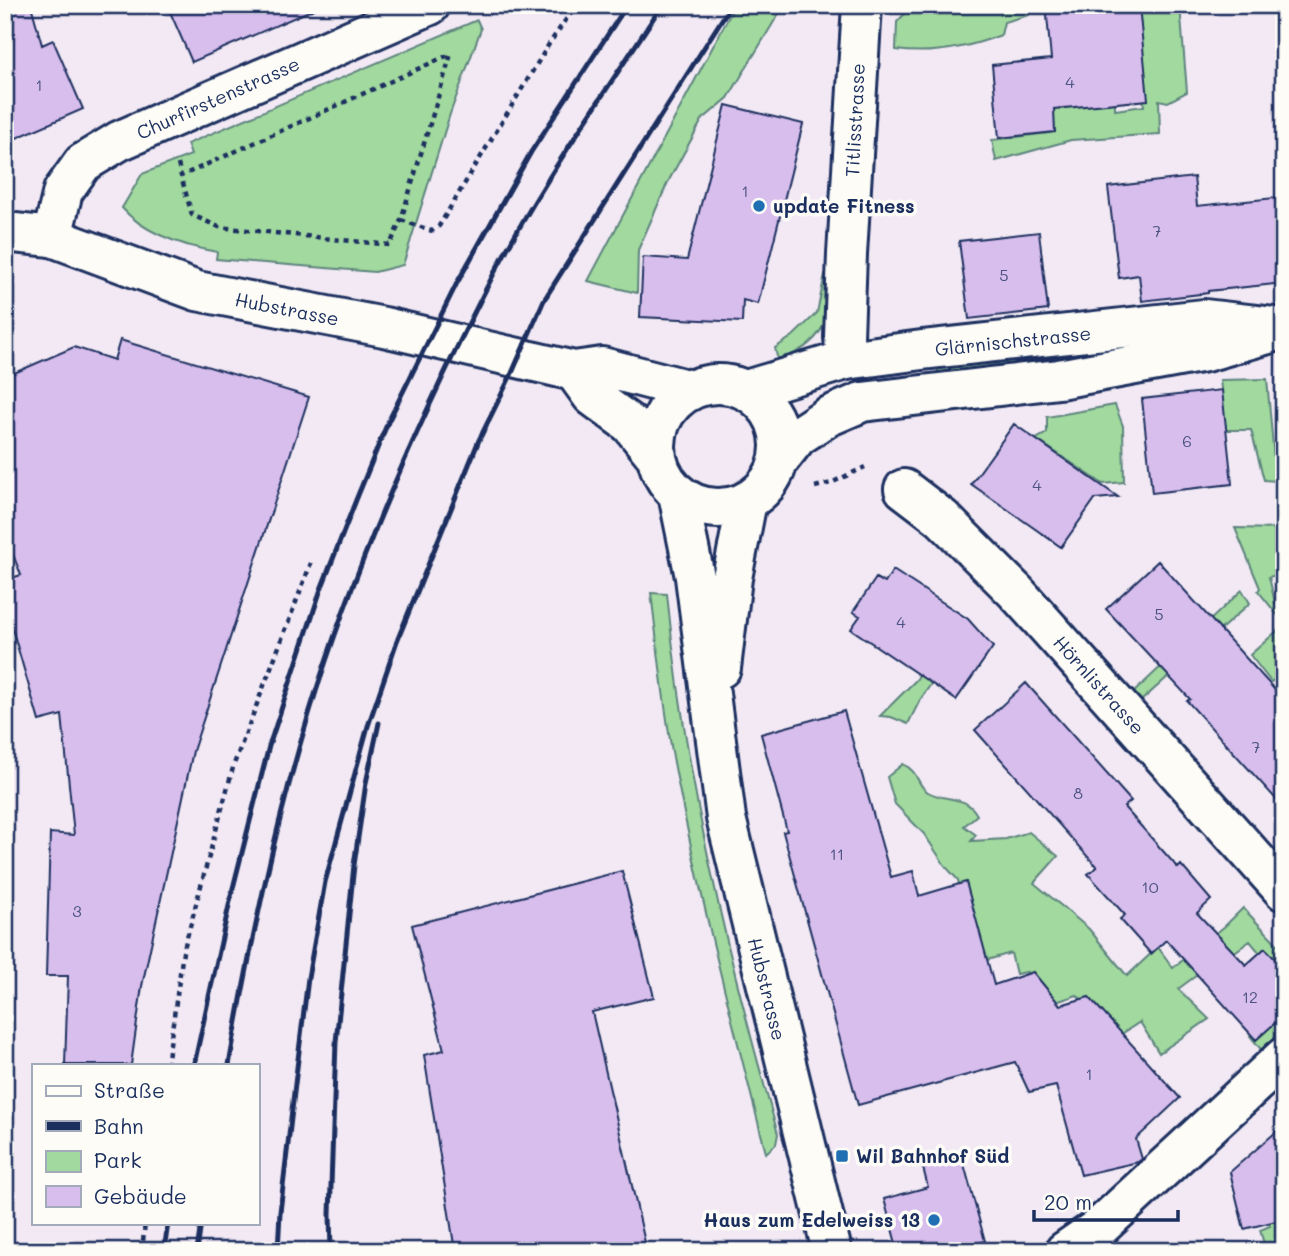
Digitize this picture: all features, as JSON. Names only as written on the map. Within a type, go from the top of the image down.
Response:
[{"type":"street","name":"Churfirstenstrasse","points":[[52,237],[63,191],[83,163],[92,157],[119,141],[430,5]]},
{"type":"street","name":"Titlisstrasse","points":[[846,360],[844,337],[847,254],[862,5]]},
{"type":"street","name":"Hubstrasse","points":[[5,232],[52,237],[197,292],[384,327],[574,371],[603,368],[690,390]]},
{"type":"street","name":"Glärnischstrasse","points":[[746,390],[846,360],[1204,319],[1284,329]]},
{"type":"street","name":"Glärnischstrasse","points":[[779,460],[798,436],[827,417],[862,402],[1059,379],[1136,366],[1205,352],[1284,329]]},
{"type":"street","points":[[574,371],[593,396],[630,425],[656,456]]},
{"type":"street","points":[[708,384],[728,384],[746,390],[763,403],[774,420],[780,440],[779,460],[766,485],[747,501],[730,507],[711,508],[694,504],[678,494],[664,477],[656,456],[655,436],[661,417],[673,401],[690,390],[708,384]]},
{"type":"street","name":"Hörnlistrasse","points":[[904,489],[942,519],[1016,592],[1284,891]]},
{"type":"street","name":"Hubstrasse","points":[[678,494],[695,577],[726,818],[832,1251]]},
{"type":"street","name":"Hubstrasse","points":[[714,726],[732,578],[747,501]]},
{"type":"street","points":[[1065,1251],[1101,1226],[1284,1057]]},
{"type":"path","points":[[401,220],[432,231],[439,226],[549,44],[576,5]]},
{"type":"path","points":[[175,153],[181,176],[192,215],[219,228],[390,245],[401,220],[451,54],[181,176]]},
{"type":"path","points":[[167,1064],[183,952],[234,764],[311,563]]},
{"type":"path","points":[[142,1251],[145,1224]]},
{"type":"green space","points":[[735,5],[784,5],[728,98],[702,120],[668,182],[638,250],[637,293],[588,281]]},
{"type":"green space","points":[[1028,5],[1029,15],[1004,22],[1001,35],[975,44],[936,51],[896,50],[897,22],[911,7]]},
{"type":"green space","points":[[1133,5],[1180,5],[1187,92],[1168,102],[1159,100],[1160,134],[1071,140],[996,161],[992,140],[1050,133],[1047,109],[1115,102],[1115,110],[1144,106]]},
{"type":"green space","points":[[477,20],[481,29],[450,114],[403,265],[375,272],[216,259],[217,252],[153,232],[122,208],[142,174],[191,155],[187,144]]},
{"type":"green space","points":[[825,274],[830,276],[829,306],[821,329],[805,347],[778,361],[775,348],[793,336],[817,313]]},
{"type":"green space","points":[[1214,335],[940,382],[937,365]]},
{"type":"green space","points":[[1267,379],[1276,481],[1264,480],[1251,430],[1226,430],[1220,380]]},
{"type":"green space","points":[[1115,405],[1123,426],[1124,482],[1103,484],[1036,439],[1047,433],[1047,417]]},
{"type":"green space","points":[[1235,528],[1282,529],[1284,573],[1269,577],[1275,603],[1284,602],[1284,616],[1279,617],[1258,591],[1260,588]]},
{"type":"green space","points":[[1242,590],[1250,603],[1141,701],[1134,692]]},
{"type":"green space","points":[[651,593],[667,594],[685,731],[710,866],[742,1001],[778,1134],[776,1144],[766,1153],[693,857],[666,716]]},
{"type":"green space","points":[[1277,631],[1284,639],[1284,681],[1279,676],[1271,682],[1250,655]]},
{"type":"green space","points":[[943,639],[956,648],[920,700],[908,724],[880,716],[916,680]]},
{"type":"green space","points":[[903,764],[928,792],[961,801],[972,808],[977,815],[964,826],[976,835],[971,841],[1006,839],[1029,832],[1058,856],[1034,883],[1089,929],[1127,976],[1158,947],[1173,968],[1243,908],[1284,951],[1284,982],[1250,941],[1229,956],[1223,956],[1178,989],[1209,1019],[1159,1053],[1140,1022],[1117,1037],[1077,995],[1047,1005],[1029,983],[1027,972],[1016,974],[1011,953],[977,963],[958,880],[924,834],[895,804],[887,777]]},
{"type":"green space","points":[[1284,1008],[1284,1034],[1263,1052],[1250,1036]]},
{"type":"green space","points":[[1284,1217],[1284,1251],[1266,1251],[1260,1230],[1270,1226],[1266,1221]]},
{"type":"building","points":[[5,5],[31,5],[42,45],[53,40],[83,109],[5,143]]},
{"type":"building","points":[[167,5],[323,5],[192,62]]},
{"type":"building","points":[[1046,5],[1139,5],[1148,100],[1054,109],[1055,132],[999,138],[992,65],[1051,59]]},
{"type":"building","points":[[726,105],[803,124],[758,304],[743,300],[742,322],[640,317],[643,257],[687,260]]},
{"type":"building","points":[[1194,177],[1197,206],[1284,197],[1284,283],[1142,301],[1139,275],[1119,278],[1108,187]]},
{"type":"building","points":[[1039,232],[1048,310],[969,319],[959,241]]},
{"type":"building","points":[[120,340],[309,397],[193,751],[142,986],[131,1064],[65,1064],[68,976],[46,976],[50,833],[74,835],[62,715],[39,721],[5,604],[5,580],[21,575],[5,534],[5,377],[74,347],[114,360]]},
{"type":"building","points":[[1222,390],[1232,484],[1152,493],[1142,399]]},
{"type":"building","points":[[1014,424],[1118,497],[1095,499],[1061,547],[971,484]]},
{"type":"building","points":[[1158,561],[1284,700],[1284,808],[1187,701],[1190,699],[1106,609]]},
{"type":"building","points":[[893,570],[968,619],[993,647],[956,700],[851,629],[860,616],[853,612],[876,578],[885,583]]},
{"type":"building","points":[[1026,683],[1131,801],[1124,807],[1178,868],[1181,865],[1211,900],[1197,913],[1246,965],[1265,948],[1284,969],[1284,1015],[1256,1040],[1166,940],[1151,954],[1120,919],[1125,915],[1088,874],[1097,867],[975,730]]},
{"type":"building","points":[[844,711],[891,877],[913,871],[919,896],[966,882],[994,985],[1033,972],[1060,1005],[1089,997],[1180,1098],[1136,1139],[1142,1159],[1138,1162],[1081,1175],[1056,1086],[1029,1092],[1015,1062],[858,1105],[783,832],[787,831],[761,734]]},
{"type":"building","points":[[622,871],[654,997],[592,1012],[647,1251],[455,1251],[424,1055],[444,1050],[412,925]]},
{"type":"building","points":[[1284,1125],[1284,1219],[1244,1229],[1230,1172]]},
{"type":"building","name":"Haus zum Edelweiss 13","points":[[962,1157],[985,1241],[950,1251],[898,1251],[884,1199],[928,1187],[923,1168]]},
{"type":"railway","points":[[194,1064],[232,892],[269,746],[320,592],[356,500],[388,422],[457,283],[531,152],[627,5]]},
{"type":"railway","points":[[229,1064],[254,932],[285,801],[326,660],[366,552],[459,342],[504,254],[569,146],[662,5]]},
{"type":"railway","points":[[278,1251],[280,1212],[308,978],[325,882],[368,726],[397,641],[479,440],[544,300],[731,5]]},
{"type":"railway","points":[[331,1251],[336,1042],[354,865],[366,783],[379,723]]},
{"type":"railway","points":[[164,1251],[168,1224]]},
{"type":"railway","points":[[197,1251],[201,1224]]},
{"type":"place","name":"update Fitness","points":[[759,206]]},
{"type":"place","name":"Wil Bahnhof Süd","points":[[842,1156]]},
{"type":"place","name":"Haus zum Edelweiss 13","points":[[934,1220]]}]
